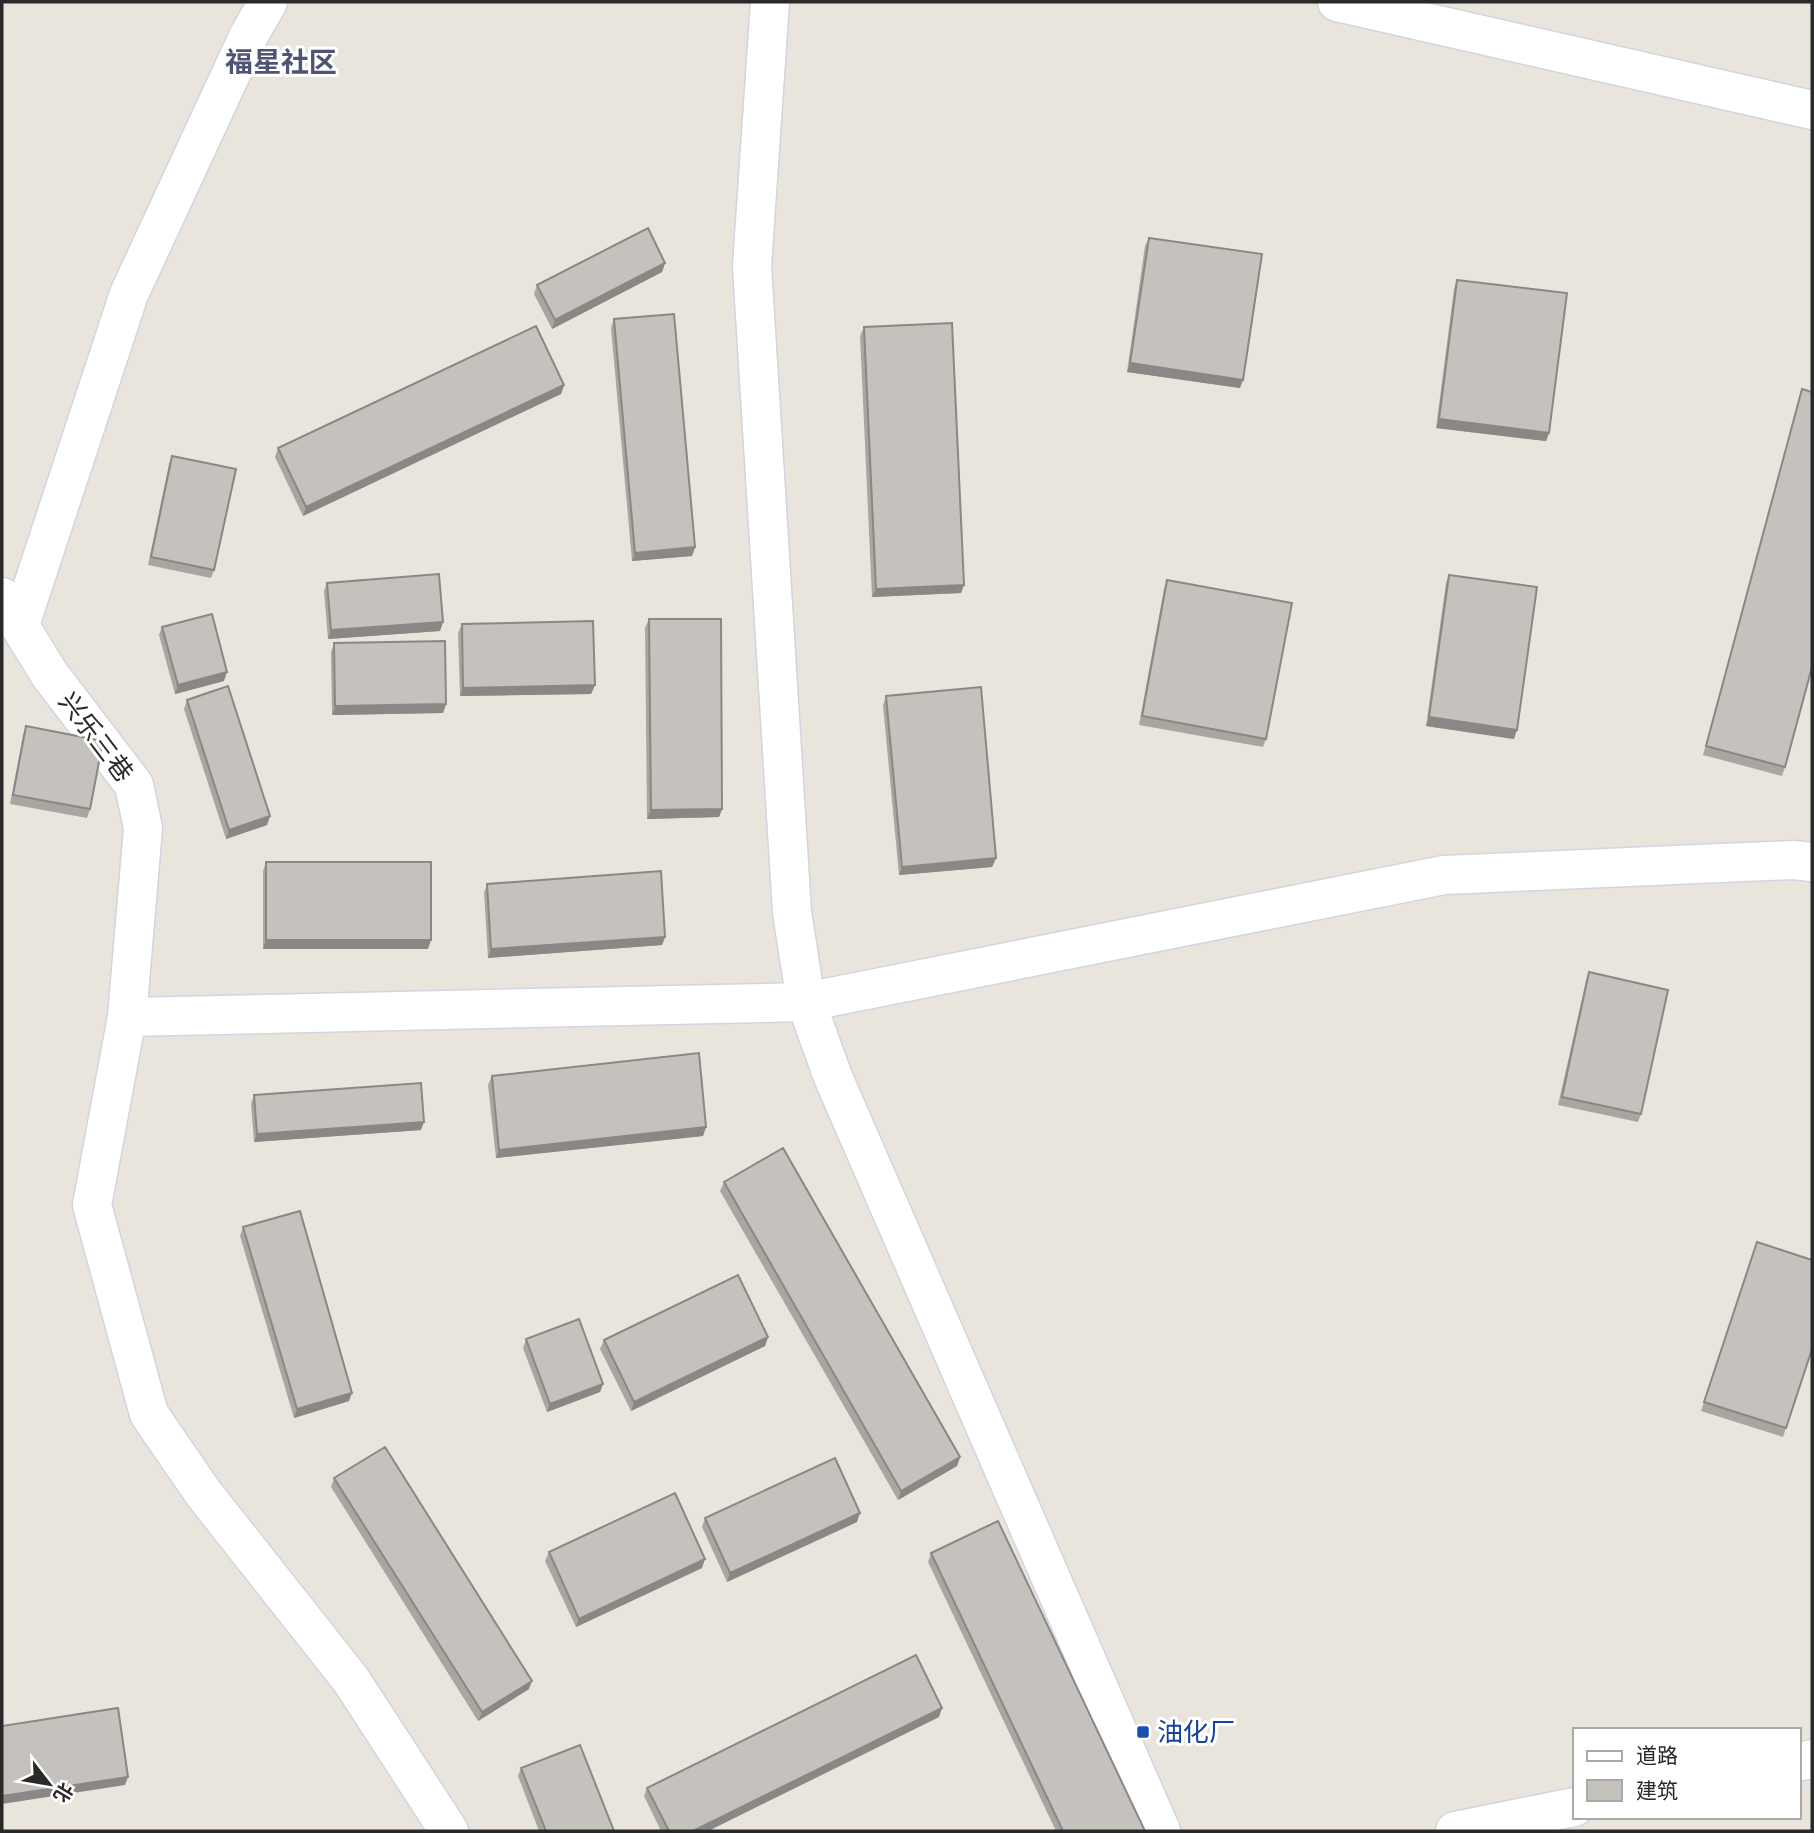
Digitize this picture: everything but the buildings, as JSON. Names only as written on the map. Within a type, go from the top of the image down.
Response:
[{"type":"street","points":[[11,611],[129,294],[248,35],[268,2]]},
{"type":"street","points":[[770,2],[752,266],[792,912],[806,1002],[838,1090],[1161,1831]]},
{"type":"street","points":[[1337,2],[1812,110]]},
{"type":"street","name":"兴乐三巷","points":[[11,611],[50,675],[134,785],[143,828],[127,1017],[92,1205],[149,1414],[204,1494],[351,1680],[449,1831]]},
{"type":"street","points":[[127,1017],[806,1002],[1444,875],[1793,860],[1812,862]]},
{"type":"street","points":[[1455,1831],[1573,1807]]},
{"type":"place","name":"油化厂","points":[[1143,1732]]},
{"type":"district","name":"福星社区","points":[[281,62]]}]
